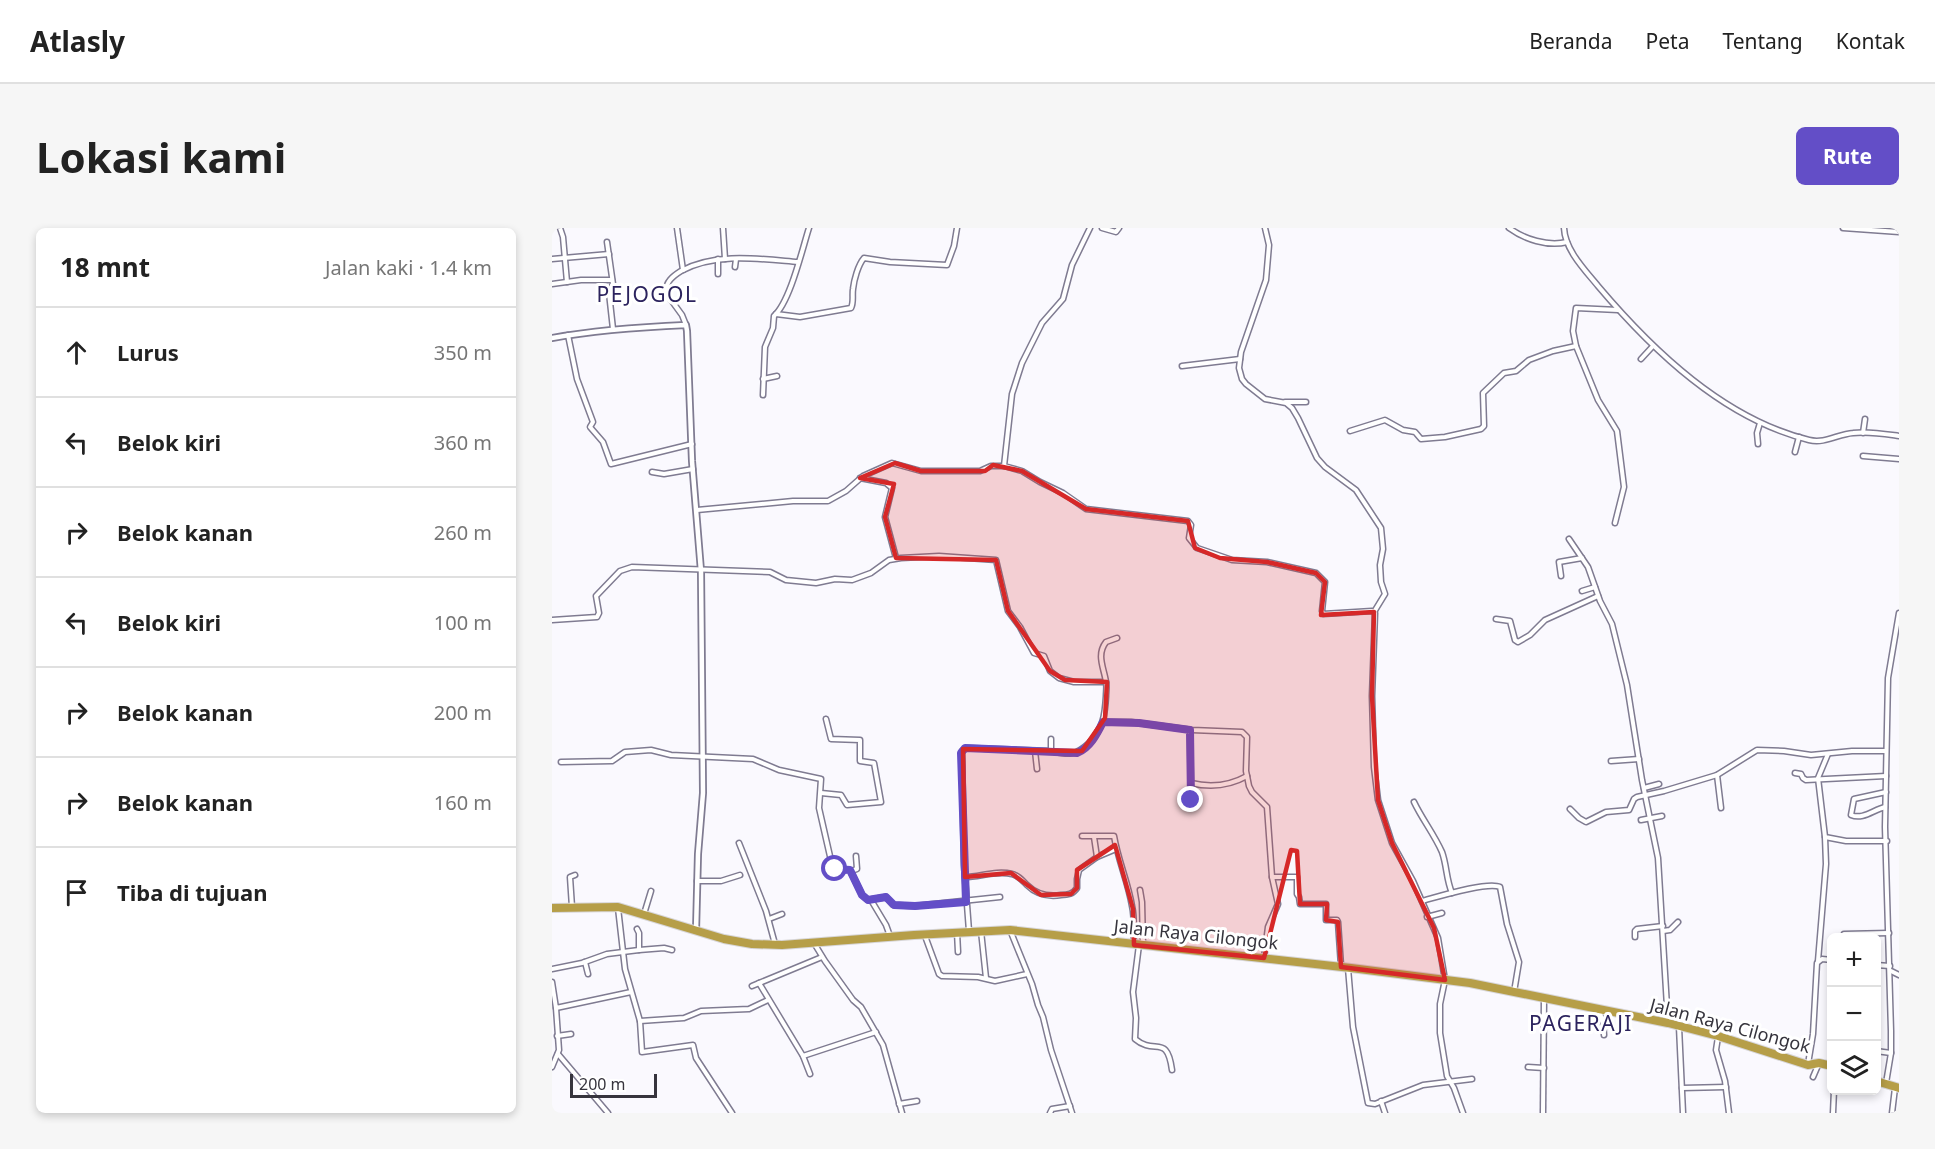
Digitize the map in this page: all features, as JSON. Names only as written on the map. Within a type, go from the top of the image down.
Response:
[{"type":"highway","name":"Jalan Raya Cilongok","points":[[552,908],[618,907],[742,943],[775,944],[1010,930],[1345,967],[1445,980],[1668,1023],[1718,1036],[1808,1065],[1819,1063],[1827,1065]]},
{"type":"highway","points":[[1881,1082],[1897,1088]]},
{"type":"street","points":[[560,228],[567,282]]},
{"type":"street","points":[[676,228],[684,270]]},
{"type":"street","points":[[723,228],[725,259]]},
{"type":"street","points":[[763,395],[765,346],[773,330],[774,317],[795,277],[809,228]]},
{"type":"street","points":[[776,314],[800,317],[851,308],[853,288],[864,258],[890,262],[947,265],[954,246],[957,228]]},
{"type":"street","points":[[1004,466],[1012,394],[1022,363],[1042,323],[1063,299],[1072,265],[1090,228]]},
{"type":"street","points":[[1102,228],[1116,232],[1119,228]]},
{"type":"street","points":[[1265,228],[1269,245],[1266,280],[1240,359],[1241,375],[1246,384],[1265,399],[1306,402]]},
{"type":"street","points":[[1509,228],[1528,238],[1545,242],[1567,242]]},
{"type":"street","points":[[1564,228],[1567,242],[1583,268],[1619,310],[1662,355],[1711,393],[1760,423],[1812,441],[1822,441],[1852,433],[1899,436]]},
{"type":"street","points":[[1843,228],[1899,232]]},
{"type":"street","points":[[607,242],[613,284],[609,288],[613,329]]},
{"type":"street","points":[[552,259],[609,254]]},
{"type":"street","points":[[696,931],[703,793],[701,571],[688,400],[688,335],[682,315],[666,293],[666,288],[671,278],[699,263],[725,259],[759,258],[798,262]]},
{"type":"street","points":[[735,267],[736,259]]},
{"type":"street","points":[[718,260],[718,274]]},
{"type":"street","points":[[552,284],[612,280]]},
{"type":"street","points":[[1615,523],[1624,487],[1617,431],[1598,400],[1576,346],[1573,331],[1576,308],[1619,310]]},
{"type":"street","points":[[552,338],[613,329],[686,325]]},
{"type":"street","points":[[568,335],[577,379],[593,422],[590,427],[603,442],[611,464],[692,444]]},
{"type":"street","points":[[1350,430],[1385,420],[1403,430],[1414,432],[1421,439],[1451,436],[1484,428],[1483,393],[1500,376],[1505,372],[1516,371],[1540,355],[1576,346]]},
{"type":"street","points":[[1641,359],[1653,346]]},
{"type":"street","points":[[1182,366],[1201,366],[1240,359]]},
{"type":"street","points":[[763,379],[777,376]]},
{"type":"street","points":[[1284,402],[1299,418],[1317,458],[1325,467],[1356,490],[1382,528],[1383,549],[1380,565],[1381,582],[1385,594],[1374,612],[1376,621],[1372,696],[1377,795],[1392,843],[1438,938],[1445,980],[1440,1004],[1440,1033],[1449,1081],[1463,1113]]},
{"type":"street","points":[[1863,433],[1865,419]]},
{"type":"street","points":[[1758,444],[1757,433],[1760,423]]},
{"type":"street","points":[[1795,452],[1799,437]]},
{"type":"street","points":[[1863,456],[1899,459]]},
{"type":"street","points":[[697,510],[793,501],[828,501],[846,491],[860,478],[895,463],[921,471],[982,471],[991,466],[1004,466],[1022,471],[1063,492],[1086,509],[1188,521],[1191,525],[1189,538],[1194,546],[1220,558],[1267,561],[1316,573],[1324,582],[1323,614],[1374,612]]},
{"type":"street","points":[[652,472],[664,474],[693,469]]},
{"type":"street","points":[[860,478],[886,483],[892,488],[885,517],[896,558]]},
{"type":"street","points":[[1569,539],[1588,567],[1612,624],[1627,685],[1658,858],[1668,1023]]},
{"type":"street","points":[[552,620],[597,617],[599,613],[596,596],[624,568],[770,572],[786,580],[816,583],[835,579],[852,580],[871,573],[889,560],[896,558],[939,556],[996,560],[1008,611],[1034,653],[1044,656],[1050,671],[1065,680],[1106,682]]},
{"type":"street","points":[[1561,576],[1559,562],[1582,558]]},
{"type":"street","points":[[1582,591],[1595,587]]},
{"type":"street","points":[[1496,619],[1511,622],[1515,640],[1518,642],[1530,635],[1545,620],[1599,596]]},
{"type":"street","points":[[1886,1084],[1891,1053],[1886,807],[1888,678],[1899,613]]},
{"type":"street","points":[[969,931],[966,902],[962,751],[967,748],[1051,751],[1071,754],[1082,751],[1092,741],[1103,722],[1106,711],[1106,682],[1101,665],[1102,647],[1106,642],[1117,638]]},
{"type":"street","points":[[821,793],[841,795],[847,805],[881,802],[874,763],[860,761],[861,740],[831,739],[826,719]]},
{"type":"street","points":[[1103,722],[1242,732],[1247,737],[1247,776],[1252,792],[1267,807],[1272,877],[1278,904],[1268,927],[1264,958]]},
{"type":"street","points":[[1190,730],[1191,800]]},
{"type":"street","points":[[1051,740],[1051,751]]},
{"type":"street","points":[[561,762],[612,761],[625,752],[651,750],[671,754],[757,759],[779,770],[821,779],[819,808],[832,865],[835,869],[849,869],[862,895],[871,900],[890,936]]},
{"type":"street","points":[[1570,809],[1584,822],[1589,822],[1606,812],[1629,810],[1634,799],[1717,775],[1757,750],[1811,755],[1851,751],[1886,751]]},
{"type":"street","points":[[1035,751],[1037,769]]},
{"type":"street","points":[[1808,1065],[1813,1034],[1826,864],[1818,778],[1828,754]]},
{"type":"street","points":[[1611,760],[1639,759]]},
{"type":"street","points":[[1795,773],[1801,774],[1804,779],[1886,776]]},
{"type":"street","points":[[1717,775],[1721,808]]},
{"type":"street","points":[[1191,783],[1220,786],[1247,776]]},
{"type":"street","points":[[1644,788],[1659,783]]},
{"type":"street","points":[[1886,792],[1854,799],[1851,816],[1868,815],[1886,807]]},
{"type":"street","points":[[1414,802],[1442,853],[1446,878],[1452,893]]},
{"type":"street","points":[[1641,820],[1662,816]]},
{"type":"street","points":[[1082,837],[1113,836],[1119,863],[1127,881],[1139,945]]},
{"type":"street","points":[[1094,837],[1097,857]]},
{"type":"street","points":[[1825,837],[1846,841],[1887,841]]},
{"type":"street","points":[[739,843],[769,919],[775,944]]},
{"type":"street","points":[[965,876],[1011,873],[1041,895],[1071,894],[1076,890],[1078,872],[1097,857],[1116,849]]},
{"type":"street","points":[[850,871],[857,868],[856,856]]},
{"type":"street","points":[[697,881],[717,882],[740,874]]},
{"type":"street","points":[[572,908],[570,877],[575,875]]},
{"type":"street","points":[[1272,877],[1297,877],[1296,891],[1300,903],[1326,904],[1326,920],[1337,920],[1338,922],[1366,1100],[1370,1104],[1423,1085],[1472,1079]]},
{"type":"street","points":[[1422,901],[1493,885],[1500,887],[1507,924],[1518,962],[1514,993]]},
{"type":"street","points":[[1140,890],[1142,904],[1133,992],[1136,1018],[1135,1039],[1148,1046],[1165,1048],[1169,1053],[1172,1070]]},
{"type":"street","points":[[644,914],[651,891]]},
{"type":"street","points":[[871,900],[886,897],[894,905],[915,906],[1000,897]]},
{"type":"street","points":[[618,907],[622,952],[640,1021],[642,1052],[693,1045],[696,1058],[732,1113]]},
{"type":"street","points":[[1427,917],[1442,913]]},
{"type":"street","points":[[769,919],[782,914]]},
{"type":"street","points":[[1635,937],[1637,929],[1670,930],[1678,922]]},
{"type":"street","points":[[637,930],[639,950]]},
{"type":"street","points":[[1010,930],[1043,1017],[1051,1050],[1072,1113]]},
{"type":"street","points":[[981,931],[986,978]]},
{"type":"street","points":[[957,932],[958,952]]},
{"type":"street","points":[[1881,933],[1889,933]]},
{"type":"street","points":[[925,934],[939,974],[942,976],[986,978],[995,981],[1028,974]]},
{"type":"street","points":[[814,942],[853,1000],[861,1007],[883,1045],[902,1113]]},
{"type":"street","points":[[552,969],[585,962],[607,954],[666,948],[672,950]]},
{"type":"street","points":[[752,986],[822,957]]},
{"type":"street","points":[[1818,961],[1827,960]]},
{"type":"street","points":[[585,962],[588,974]]},
{"type":"street","points":[[1881,966],[1891,969],[1899,975]]},
{"type":"street","points":[[552,982],[556,1008],[558,1054],[552,1067]]},
{"type":"street","points":[[759,983],[803,1056],[810,1074]]},
{"type":"street","points":[[556,1008],[631,992]]},
{"type":"street","points":[[1537,1113],[1543,1112],[1544,998]]},
{"type":"street","points":[[640,1021],[684,1018],[701,1011],[749,1009],[768,1000]]},
{"type":"street","points":[[1598,1009],[1603,1021],[1604,1035]]},
{"type":"street","points":[[1679,1026],[1683,1113]]},
{"type":"street","points":[[803,1056],[876,1032]]},
{"type":"street","points":[[557,1036],[571,1034]]},
{"type":"street","points":[[1718,1036],[1716,1050],[1726,1087],[1729,1113]]},
{"type":"street","points":[[1881,1052],[1891,1053]]},
{"type":"street","points":[[558,1054],[608,1113]]},
{"type":"street","points":[[1813,1077],[1819,1063]]},
{"type":"street","points":[[1528,1067],[1544,1068]]},
{"type":"street","points":[[1682,1088],[1726,1087]]},
{"type":"street","points":[[1893,1113],[1897,1088]]},
{"type":"street","points":[[1833,1113],[1834,1095]]},
{"type":"street","points":[[899,1104],[917,1101]]},
{"type":"street","points":[[1381,1101],[1385,1113]]},
{"type":"street","points":[[1050,1113],[1052,1109],[1070,1106]]},
{"type":"highlighted area","points":[[895,463],[921,471],[985,471],[993,465],[1022,471],[1086,509],[1188,521],[1195,548],[1220,558],[1267,562],[1316,573],[1325,582],[1321,615],[1374,612],[1372,696],[1378,800],[1392,843],[1434,928],[1445,980],[1341,967],[1338,922],[1326,920],[1327,904],[1300,904],[1297,851],[1291,850],[1264,958],[1134,945],[1133,909],[1115,845],[1077,870],[1077,888],[1071,894],[1041,895],[1011,873],[965,877],[963,749],[1082,751],[1105,718],[1107,682],[1065,680],[1050,671],[1008,611],[996,560],[896,558],[885,517],[894,484],[860,478]]},
{"type":"district","name":"PEJOGOL","points":[[647,295]]},
{"type":"district","name":"PAGERAJI","points":[[1581,1024]]},
{"type":"route","points":[[835,869],[850,870],[862,895],[868,900],[886,897],[894,905],[915,906],[966,902],[961,753],[965,748],[1077,753],[1092,741],[1103,722],[1131,722],[1190,730],[1191,800]]}]
